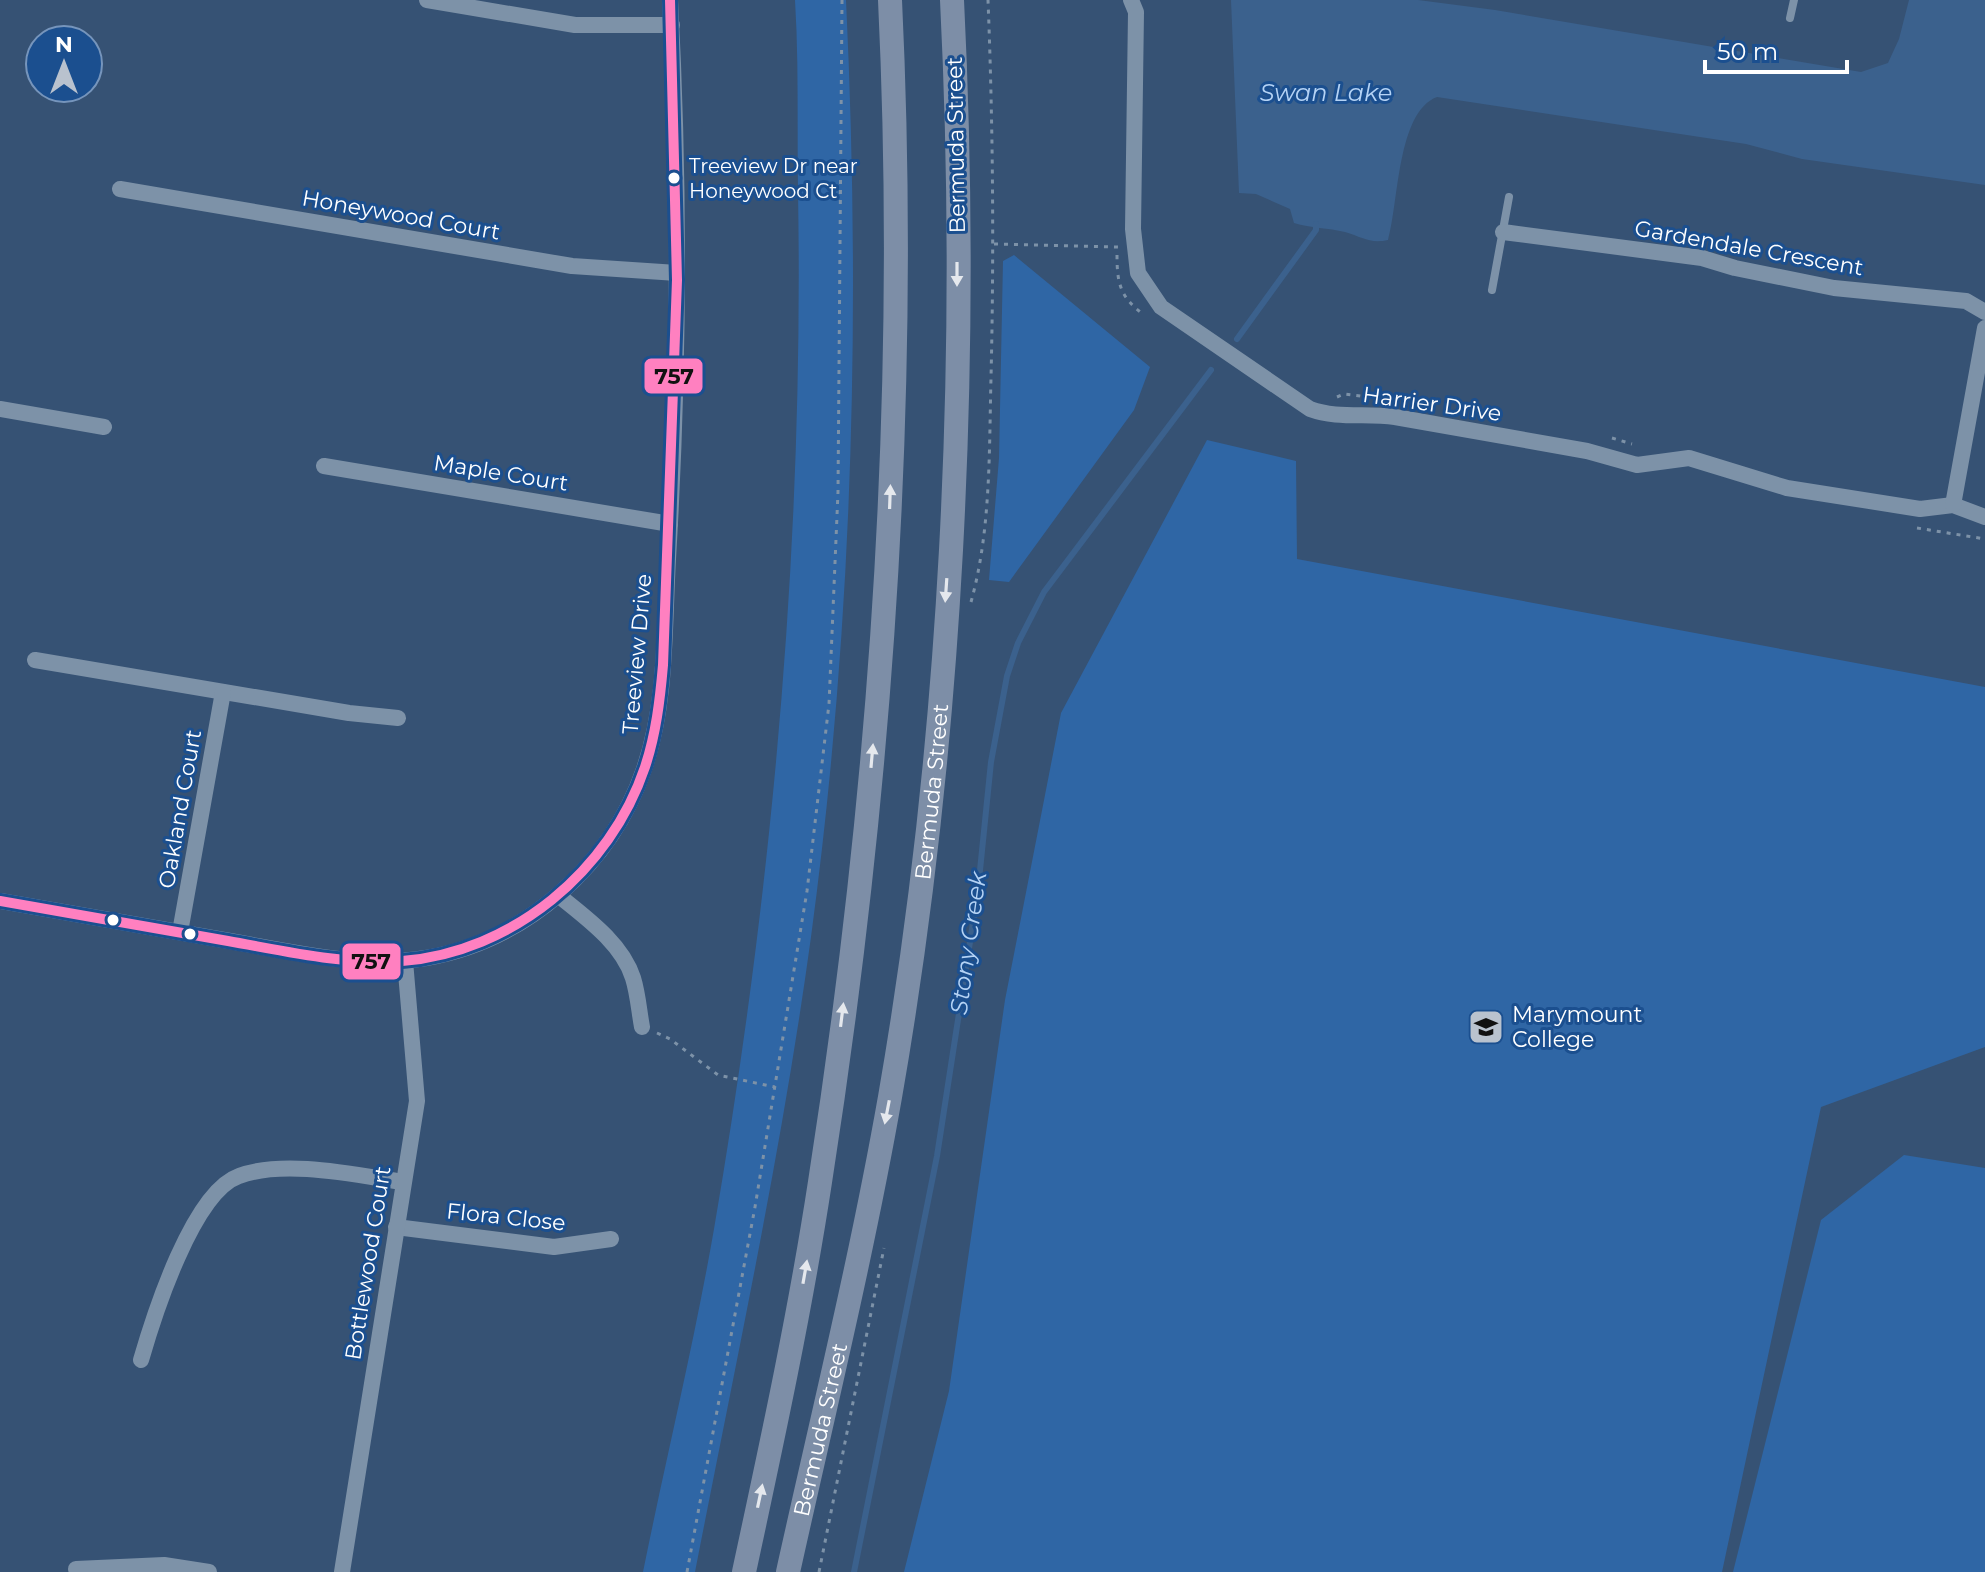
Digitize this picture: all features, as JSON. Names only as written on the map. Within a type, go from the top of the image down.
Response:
[{"type":"main road","name":"Bermuda Street","points":[[744,1572],[783,1387],[820,1181],[871,769],[889,528],[893,420],[896,205],[890,0]]},
{"type":"main road","name":"Bermuda Street","points":[[788,1572],[890,1095],[929,805],[955,429],[958,228],[952,0]]},
{"type":"street","points":[[427,0],[575,25],[672,25]]},
{"type":"street","name":"Treeview Drive","points":[[0,901],[343,960],[405,961],[440,955],[480,942],[533,915],[558,895],[603,847],[625,813],[644,769],[660,689],[670,524],[677,273],[670,0]]},
{"type":"street","name":"Harrier Drive","points":[[1131,0],[1136,12],[1134,248],[1138,273],[1161,307],[1185,326],[1310,409],[1324,414],[1395,417],[1587,451],[1637,465],[1689,458],[1787,488],[1920,509],[1953,505],[1985,517]]},
{"type":"street","name":"Honeywood Court","points":[[120,189],[572,266],[677,273]]},
{"type":"street","name":"Gardendale Crescent","points":[[1503,232],[1702,258],[1735,268],[1834,288],[1966,301],[1985,312]]},
{"type":"street","points":[[1953,505],[1985,328]]},
{"type":"street","points":[[0,409],[104,427]]},
{"type":"street","name":"Maple Court","points":[[324,466],[670,524]]},
{"type":"street","points":[[35,660],[398,718]]},
{"type":"street","name":"Oakland Court","points":[[180,932],[223,692]]},
{"type":"street","points":[[558,895],[604,934],[626,963],[633,978],[642,1027]]},
{"type":"street","name":"Bottlewood Court","points":[[342,1572],[414,1125],[417,1080],[405,961]]},
{"type":"street","points":[[141,1360],[158,1301],[207,1201],[221,1186],[237,1176],[258,1171],[322,1171],[403,1182]]},
{"type":"street","name":"Flora Close","points":[[396,1227],[554,1247],[611,1239]]},
{"type":"street","points":[[76,1569],[164,1565],[209,1572]]},
{"type":"lane","points":[[1790,18],[1794,0]]},
{"type":"lane","points":[[1492,290],[1509,197]]},
{"type":"path","points":[[687,1572],[775,1087],[807,891],[829,704],[838,492],[842,0]]},
{"type":"path","points":[[994,244],[1134,248]]},
{"type":"path","points":[[642,1027],[670,1039],[718,1075],[775,1087]]},
{"type":"shaded area","points":[[795,0],[846,0],[851,117],[853,352],[850,469],[836,703],[825,820],[811,937],[786,1096],[695,1572],[643,1572],[714,1229],[753,971],[768,842],[790,582],[796,452],[799,321]]},
{"type":"shaded area","points":[[1014,255],[1150,367],[1134,410],[1009,582],[989,580],[999,458],[1003,261]]},
{"type":"shaded area","name":"Marymount College","points":[[1207,440],[1296,461],[1297,559],[1985,687],[1985,1047],[1821,1107],[1722,1572],[904,1572],[949,1391],[1005,1000],[1061,713]]},
{"type":"shaded area","points":[[1904,1155],[1985,1168],[1985,1572],[1733,1572],[1821,1220]]},
{"type":"water","name":"Swan Lake","points":[[1231,0],[1418,0],[1495,10],[1861,72],[1888,63],[1899,39],[1909,0],[1985,0],[1985,185],[1802,159],[1746,144],[1437,97],[1424,106],[1414,120],[1407,139],[1388,240],[1371,241],[1345,232],[1300,225],[1294,223],[1290,209],[1256,194],[1239,193]]},
{"type":"waterway","name":"Stony Creek","points":[[1237,339],[1316,230],[1316,224]]},
{"type":"waterway","name":"Stony Creek","points":[[854,1572],[937,1156],[978,890],[991,762],[1007,676],[1018,643],[1044,592],[1211,370]]},
{"type":"transit line","name":"757","points":[[0,901],[315,956],[358,961],[402,961],[443,954],[482,942],[518,923],[552,900],[582,872],[608,840],[629,805],[645,767],[657,717],[663,665],[677,280],[670,0]]},
{"type":"place","name":"Treeview Dr near Honeywood Ct","points":[[674,178]]},
{"type":"place","name":"Marymount College","points":[[1486,1027]]}]
